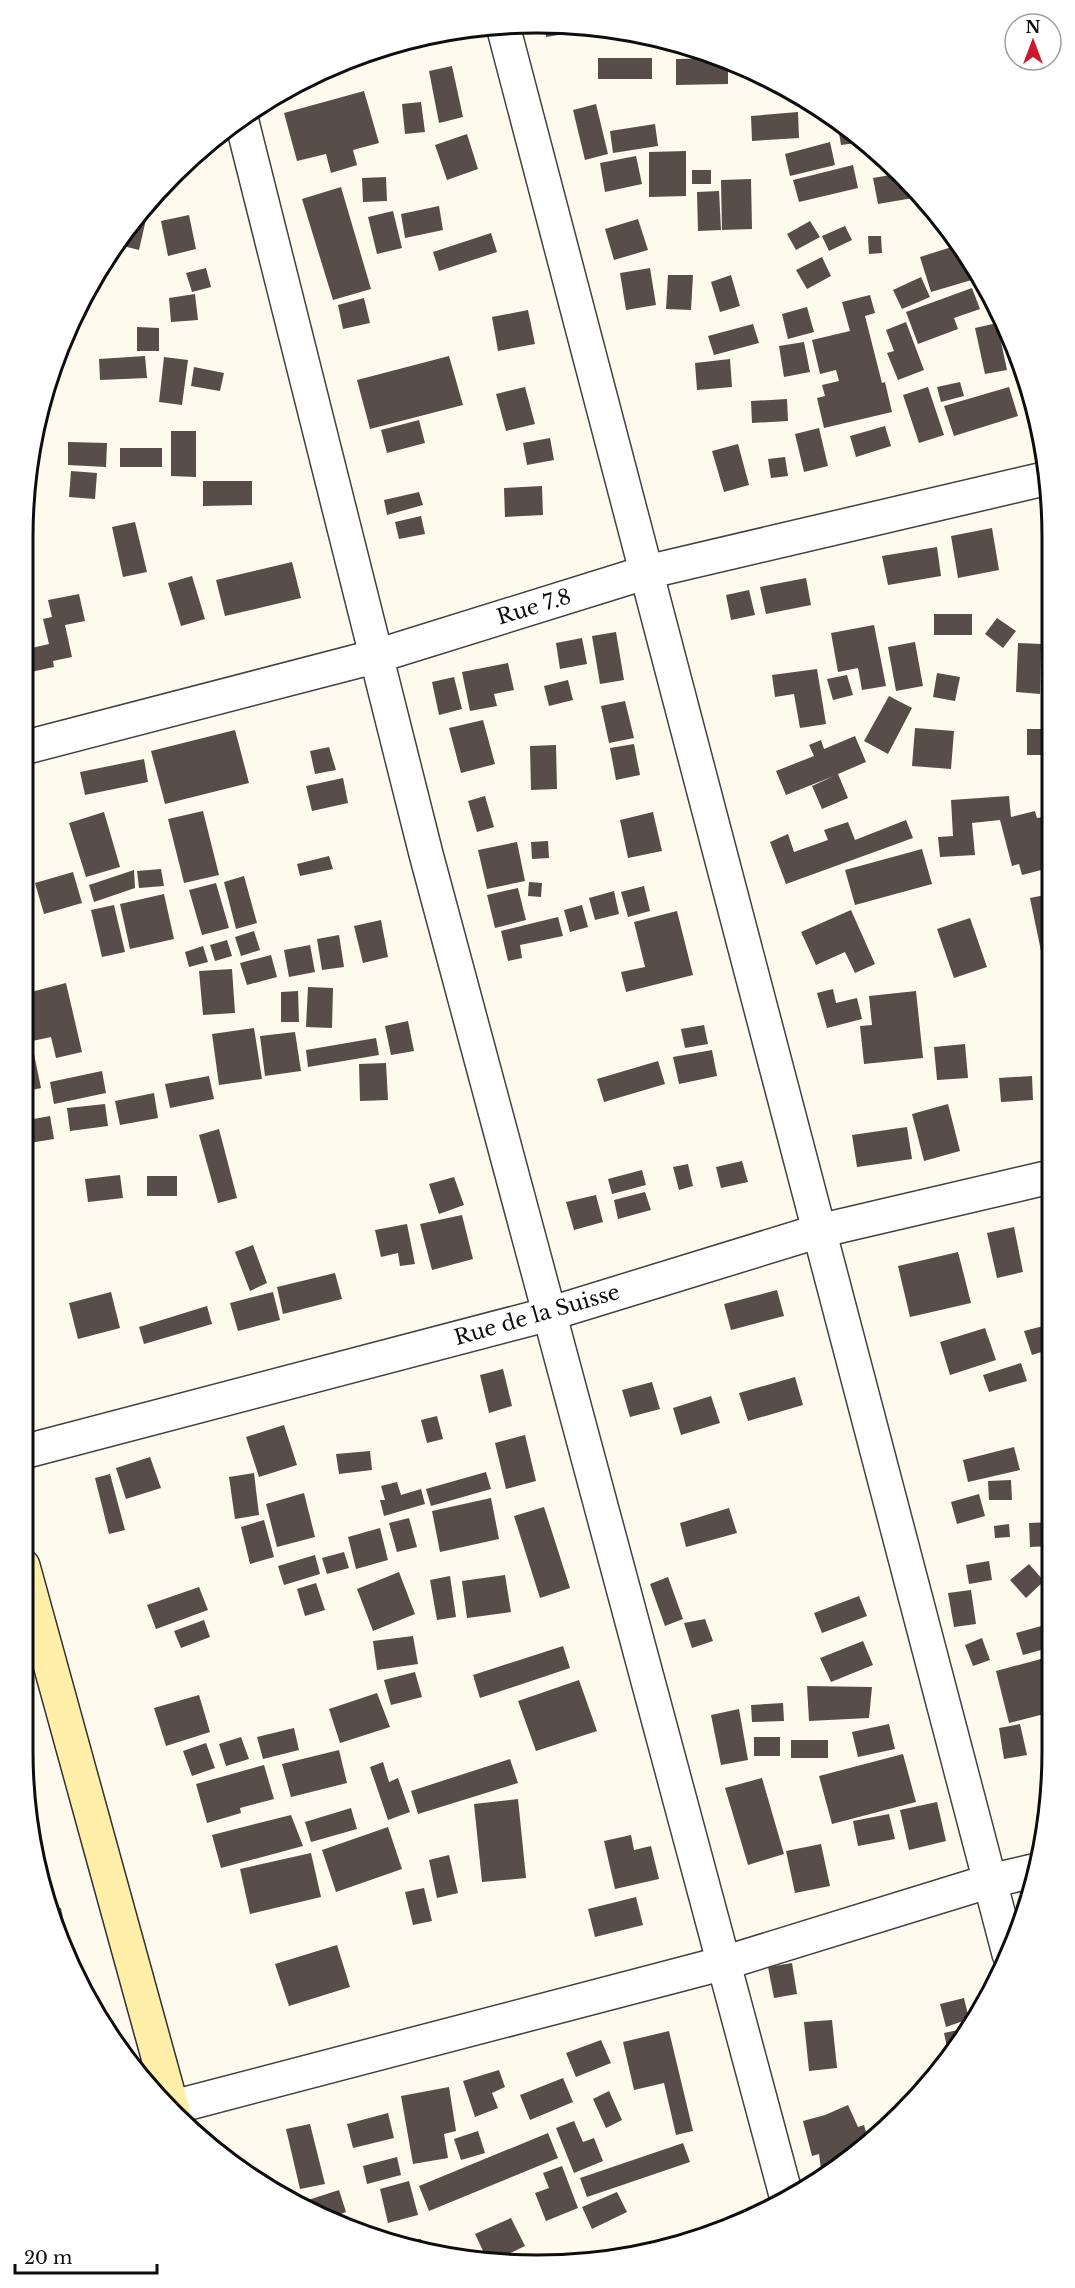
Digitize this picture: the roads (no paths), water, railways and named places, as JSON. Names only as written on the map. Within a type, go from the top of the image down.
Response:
[{"type":"street","points":[[505,34],[1005,1940]]},
{"type":"street","points":[[243,128],[429,866],[785,2190]]},
{"type":"street","name":"Rue 7.8","points":[[33,745],[377,656],[647,572],[1039,480]]},
{"type":"street","name":"Rue de la Suisse","points":[[33,1449],[549,1314],[819,1231],[1042,1179]]},
{"type":"street","points":[[33,1606],[168,2093]]},
{"type":"street","points":[[181,2107],[724,1963],[990,1881],[1027,1872]]}]
